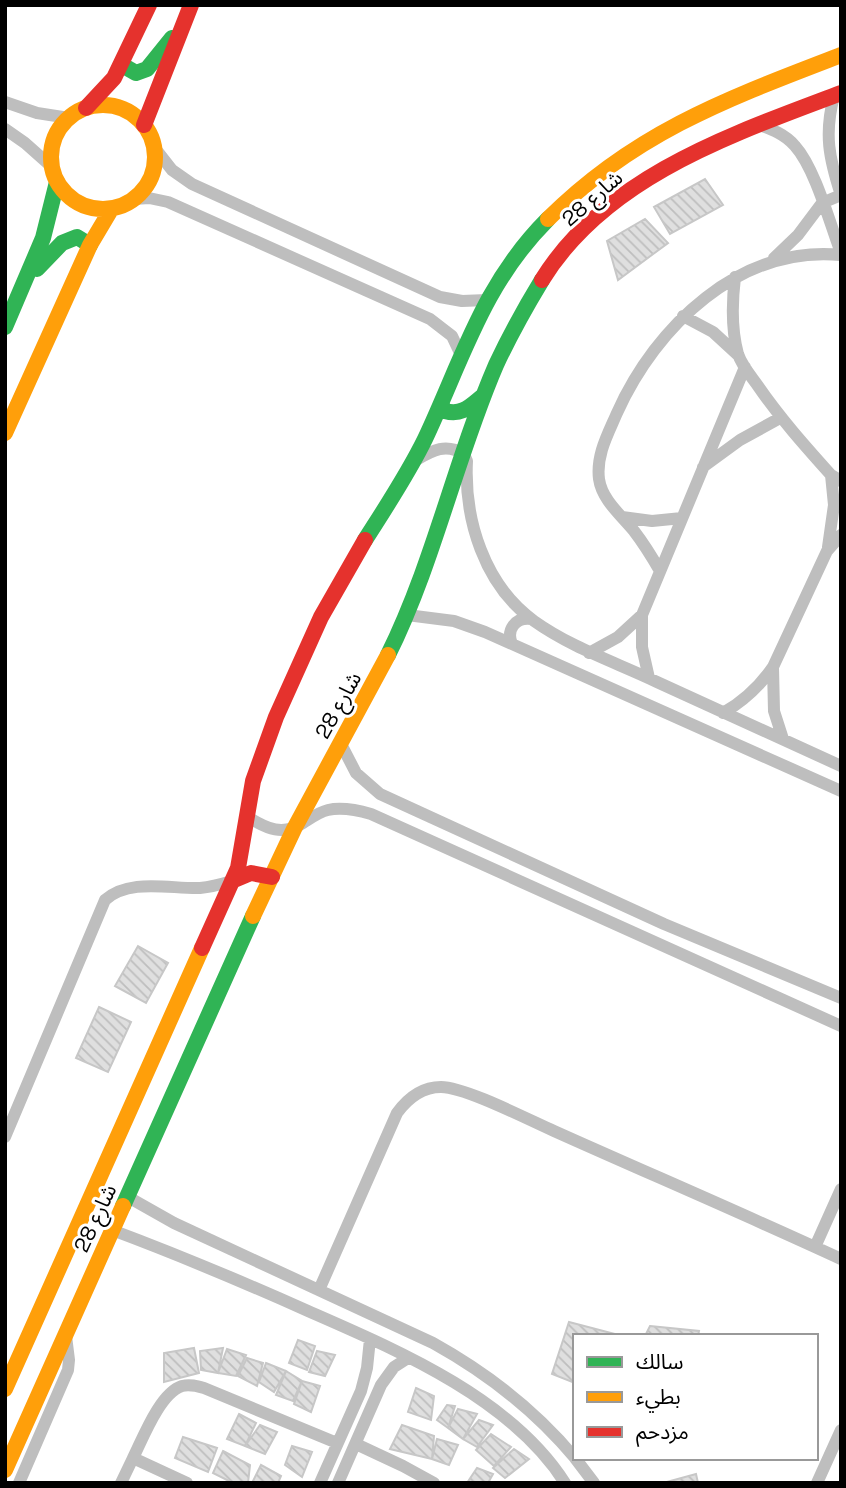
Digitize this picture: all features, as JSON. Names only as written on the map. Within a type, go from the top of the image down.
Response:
[{"type":"street","points":[[5,327],[46,233],[54,174],[51,153],[54,140],[69,118],[86,108],[106,89],[122,65],[149,5]]},
{"type":"street","points":[[144,125],[191,5]]},
{"type":"street","points":[[122,65],[136,73],[147,69],[184,22]]},
{"type":"street","name":"شارع 28","points":[[5,1470],[50,1328],[232,881],[243,850],[256,771],[306,648],[346,570],[414,461],[441,404],[460,353],[487,300],[511,263],[538,230],[593,177],[637,145],[714,106],[841,55]]},
{"type":"street","points":[[771,261],[798,235],[822,203],[841,195],[829,154],[827,135],[829,115],[838,94]]},
{"type":"street","name":"شارع 28","points":[[5,1389],[50,1328],[112,1230],[293,829],[381,670],[407,615],[502,350],[522,309],[548,271],[578,236],[611,205],[648,178],[728,135],[838,94]]},
{"type":"street","points":[[5,102],[37,113],[69,118]]},
{"type":"street","points":[[86,108],[99,106],[124,110],[144,125],[153,147],[182,177],[236,204],[418,287],[451,299],[475,302],[487,300]]},
{"type":"street","points":[[714,106],[728,135]]},
{"type":"street","points":[[660,571],[643,543],[608,500],[599,481],[599,460],[620,406],[638,374],[683,316],[735,277],[771,261],[806,254],[841,254],[807,161],[794,144],[777,131],[757,124]]},
{"type":"street","points":[[5,129],[25,143],[54,174],[74,201],[99,209],[112,208],[134,199],[149,198],[168,202],[430,319],[445,329],[460,353]]},
{"type":"street","points":[[134,199],[149,181],[153,170],[153,147]]},
{"type":"street","points":[[225,227],[236,204]]},
{"type":"street","points":[[5,433],[90,245],[112,208]]},
{"type":"street","points":[[25,282],[66,239],[77,237],[90,245]]},
{"type":"street","points":[[649,678],[642,647],[642,615],[703,467],[742,361],[733,316],[735,277]]},
{"type":"street","points":[[408,309],[418,287]]},
{"type":"street","points":[[683,316],[713,332],[742,361],[780,418],[836,478],[833,521],[827,551],[773,667],[756,689],[723,713]]},
{"type":"street","points":[[441,404],[445,411],[465,413],[487,394]]},
{"type":"street","points":[[703,467],[740,440],[780,418]]},
{"type":"street","points":[[414,461],[438,448],[452,448],[464,454],[467,461],[469,510],[477,542],[501,585],[531,619],[589,653],[841,766]]},
{"type":"street","points":[[622,517],[652,521],[682,518]]},
{"type":"street","points":[[827,551],[841,535]]},
{"type":"street","points":[[407,615],[454,621],[512,644],[841,791]]},
{"type":"street","points":[[589,653],[618,636],[642,615]]},
{"type":"street","points":[[512,644],[509,635],[513,625],[521,620],[531,619]]},
{"type":"street","points":[[773,667],[773,704],[783,739]]},
{"type":"street","points":[[341,744],[356,773],[367,785],[394,801],[664,924],[841,998]]},
{"type":"street","points":[[385,819],[394,801]]},
{"type":"street","points":[[248,817],[276,831],[293,829],[327,810],[357,810],[385,819],[841,1026]]},
{"type":"street","points":[[5,1137],[106,901],[116,892],[129,888],[198,888],[255,873],[271,877]]},
{"type":"street","points":[[656,942],[664,924]]},
{"type":"street","points":[[319,1290],[397,1113],[405,1102],[416,1094],[442,1087],[455,1089],[515,1114],[841,1259]]},
{"type":"street","points":[[815,1247],[841,1189]]},
{"type":"street","points":[[128,1197],[174,1223],[433,1343],[477,1369],[533,1413],[573,1456]]},
{"type":"street","points":[[112,1230],[207,1265],[370,1339],[460,1387],[513,1425],[544,1456],[565,1483]]},
{"type":"street","points":[[207,1265],[218,1244]]},
{"type":"street","points":[[19,1483],[68,1370],[69,1360],[50,1328]]},
{"type":"street","points":[[320,1483],[365,1378],[370,1339]]},
{"type":"street","points":[[338,1483],[388,1373],[408,1358]]},
{"type":"street","points":[[121,1483],[166,1398],[181,1387],[192,1385],[337,1443]]},
{"type":"street","points":[[817,1483],[841,1430]]},
{"type":"street","points":[[356,1444],[403,1465],[434,1483]]},
{"type":"street","points":[[133,1458],[187,1483]]},
{"type":"street","points":[[577,1460],[594,1483]]},
{"type":"building","points":[[705,179],[723,205],[670,234],[654,207]]},
{"type":"building","points":[[645,219],[668,243],[618,280],[607,241]]},
{"type":"building","points":[[138,946],[168,963],[146,1003],[115,986]]},
{"type":"building","points":[[99,1007],[131,1022],[108,1072],[76,1058]]},
{"type":"building","points":[[569,1322],[615,1334],[573,1334],[573,1382],[552,1374]]},
{"type":"building","points":[[650,1326],[699,1331],[698,1334],[646,1334]]},
{"type":"building","points":[[298,1340],[315,1346],[307,1370],[289,1363]]},
{"type":"building","points":[[194,1348],[199,1373],[164,1382],[164,1353]]},
{"type":"building","points":[[223,1348],[218,1373],[201,1370],[200,1351]]},
{"type":"building","points":[[227,1349],[246,1355],[236,1376],[218,1373]]},
{"type":"building","points":[[317,1351],[335,1355],[325,1376],[309,1372]]},
{"type":"building","points":[[247,1358],[263,1363],[257,1386],[238,1376]]},
{"type":"building","points":[[266,1363],[286,1371],[274,1392],[259,1382]]},
{"type":"building","points":[[286,1371],[302,1381],[293,1401],[276,1395]]},
{"type":"building","points":[[302,1381],[320,1386],[311,1412],[294,1404]]},
{"type":"building","points":[[416,1388],[434,1396],[431,1420],[408,1412]]},
{"type":"building","points":[[447,1405],[455,1406],[448,1428],[437,1420]]},
{"type":"building","points":[[458,1409],[477,1414],[463,1439],[448,1428]]},
{"type":"building","points":[[239,1414],[256,1423],[245,1446],[227,1439]]},
{"type":"building","points":[[479,1420],[493,1425],[477,1447],[463,1439]]},
{"type":"building","points":[[260,1425],[277,1432],[265,1454],[245,1446]]},
{"type":"building","points":[[402,1425],[434,1436],[432,1459],[390,1449]]},
{"type":"building","points":[[491,1434],[511,1447],[494,1466],[476,1450]]},
{"type":"building","points":[[183,1437],[217,1448],[208,1472],[175,1458]]},
{"type":"building","points":[[437,1439],[458,1445],[449,1465],[432,1459]]},
{"type":"building","points":[[292,1446],[312,1452],[302,1477],[285,1465]]},
{"type":"building","points":[[514,1449],[529,1459],[505,1478],[493,1468]]},
{"type":"building","points":[[223,1451],[250,1465],[248,1483],[233,1483],[213,1473]]},
{"type":"building","points":[[261,1465],[281,1476],[278,1483],[252,1483]]},
{"type":"building","points":[[477,1468],[493,1474],[488,1483],[467,1483]]},
{"type":"building","points":[[696,1474],[698,1483],[663,1483]]},
{"type":"traffic: fast","points":[[122,65],[136,73],[147,69],[172,38]]},
{"type":"traffic: fast","points":[[5,327],[43,238],[57,182]]},
{"type":"traffic: fast","points":[[365,540],[418,452],[476,323],[491,296],[507,269],[548,219]]},
{"type":"traffic: fast","points":[[37,269],[62,243],[77,237],[90,245]]},
{"type":"traffic: fast","points":[[388,655],[419,584],[481,401],[496,365],[542,280]]},
{"type":"traffic: fast","points":[[441,404],[445,411],[457,412],[466,409],[484,395]]},
{"type":"traffic: fast","points":[[123,1206],[253,916]]},
{"type":"traffic: slow","points":[[548,219],[581,189],[649,140],[722,103],[841,55]]},
{"type":"traffic: slow","points":[[103,105],[123,109],[140,120],[151,137],[155,157],[151,177],[140,194],[123,205],[103,209],[83,205],[66,194],[55,177],[51,157],[55,137],[66,120],[83,109],[103,105]]},
{"type":"traffic: slow","points":[[5,433],[90,245],[112,208]]},
{"type":"traffic: slow","points":[[253,916],[294,829],[388,655]]},
{"type":"traffic: slow","points":[[5,1389],[202,948]]},
{"type":"traffic: slow","points":[[5,1470],[123,1206]]},
{"type":"traffic: jam","points":[[86,108],[114,78],[149,5]]},
{"type":"traffic: jam","points":[[144,125],[191,5]]},
{"type":"traffic: jam","points":[[542,280],[569,244],[601,213],[636,186],[716,143],[841,93]]},
{"type":"traffic: jam","points":[[202,948],[238,868],[253,781],[276,717],[321,617],[365,540]]},
{"type":"traffic: jam","points":[[232,881],[251,873],[272,877]]}]
